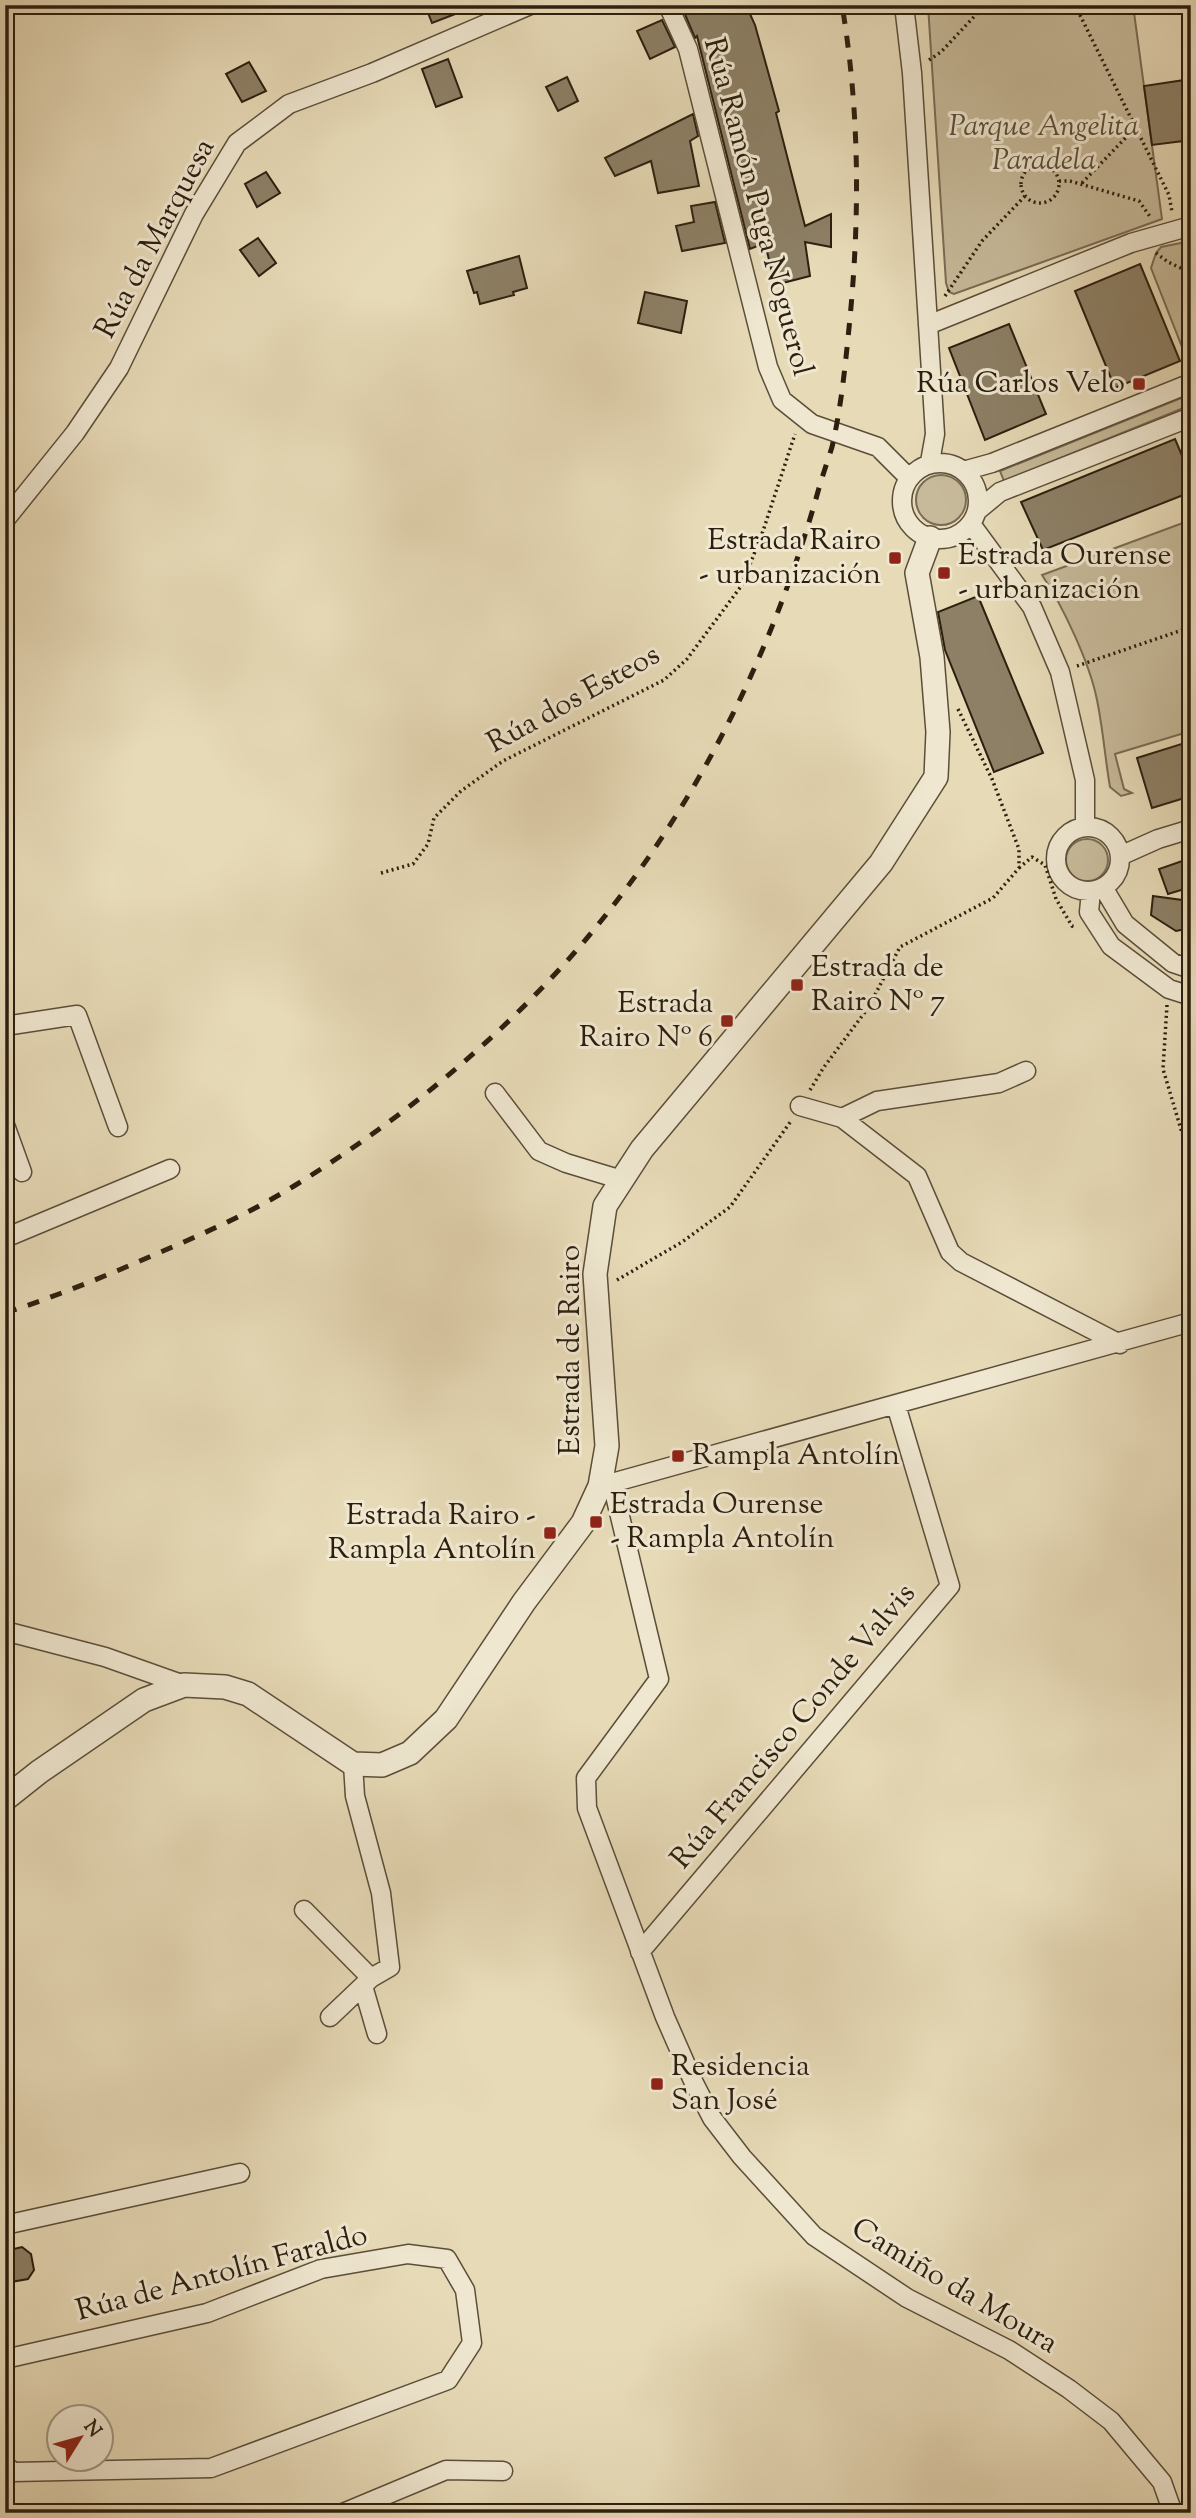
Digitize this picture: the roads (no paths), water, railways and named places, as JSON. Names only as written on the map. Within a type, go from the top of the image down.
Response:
[{"type":"street","name":"Rúa da Marquesa","points":[[5,520],[75,433],[119,368],[194,214],[237,143],[289,104],[372,74],[530,5]]},
{"type":"street","name":"Rúa Ramón Puga Noguerol","points":[[667,5],[688,49],[768,367],[782,400],[812,424],[878,447],[909,478]]},
{"type":"street","points":[[904,5],[912,73],[935,434],[930,463]]},
{"type":"street","points":[[928,325],[1142,239],[1191,226]]},
{"type":"street","points":[[963,471],[992,463],[1191,383]]},
{"type":"street","points":[[1085,827],[1085,780],[1060,672],[1032,607],[974,518],[978,496],[973,482],[963,471],[950,464],[930,463],[909,478],[903,491],[902,506],[907,520],[917,531],[930,538],[945,539],[959,534],[974,518],[1000,492],[1191,417]]},
{"type":"street","name":"Estrada de Rairo","points":[[353,1764],[382,1765],[410,1753],[446,1719],[524,1602],[583,1523],[606,1485],[607,1446],[596,1274],[605,1206],[651,1139],[881,863],[936,776],[938,732],[932,657],[917,573],[930,538]]},
{"type":"street","points":[[1085,827],[1108,835],[1116,844],[1120,856],[1119,868],[1113,880],[1097,889],[1079,890],[1068,884],[1060,874],[1056,862],[1057,850],[1063,839],[1073,831],[1085,827]]},
{"type":"street","points":[[1120,856],[1158,839],[1191,829]]},
{"type":"street","points":[[1097,889],[1088,912],[1111,946],[1169,989],[1191,996]]},
{"type":"street","points":[[1097,889],[1125,924],[1173,963],[1191,969]]},
{"type":"street","points":[[5,1026],[77,1016],[118,1127]]},
{"type":"street","points":[[842,1118],[877,1101],[999,1083],[1026,1071]]},
{"type":"street","points":[[495,1093],[539,1151],[566,1163],[622,1180]]},
{"type":"street","points":[[800,1106],[842,1118],[917,1176],[950,1252],[961,1262],[1120,1343]]},
{"type":"street","points":[[5,1125],[22,1172]]},
{"type":"street","points":[[5,1238],[170,1169]]},
{"type":"street","points":[[606,1485],[1191,1322]]},
{"type":"street","name":"Rúa Francisco Conde Valvis","points":[[640,1952],[950,1586],[896,1405]]},
{"type":"street","name":"Camiño da Moura","points":[[606,1485],[659,1679],[586,1778],[587,1808],[665,2017],[712,2118],[742,2157],[814,2236],[907,2298],[1009,2350],[1069,2389],[1111,2421],[1162,2482],[1173,2513]]},
{"type":"street","points":[[5,1631],[105,1657],[184,1685],[225,1687],[248,1694],[353,1764],[355,1796],[381,1893],[390,1967],[367,1982],[330,2017]]},
{"type":"street","points":[[5,1799],[144,1700],[184,1685]]},
{"type":"street","points":[[304,1910],[367,1982],[377,2034]]},
{"type":"street","points":[[5,2225],[240,2173]]},
{"type":"street","name":"Rúa de Antolín Faraldo","points":[[5,2359],[207,2313],[321,2269],[408,2254],[447,2259],[465,2290],[472,2343],[449,2380],[211,2468],[13,2472],[5,2465]]},
{"type":"street","points":[[343,2513],[446,2470],[503,2471]]},
{"type":"railway","points":[[5,1313],[100,1278],[226,1223],[294,1186],[407,1108],[478,1050],[575,952],[617,901],[691,791],[752,674],[800,551],[832,447],[840,403],[853,288],[856,207],[855,126],[842,5]]},
{"type":"place","name":"Rúa Carlos Velo","points":[[1139,384]]},
{"type":"place","name":"Estrada Rairo - urbanización","points":[[895,558]]},
{"type":"place","name":"Estrada Ourense - urbanización","points":[[944,573]]},
{"type":"place","name":"Estrada de Rairo Nº 7","points":[[797,985]]},
{"type":"place","name":"Estrada Rairo Nº 6","points":[[727,1021]]},
{"type":"place","name":"Rampla Antolín","points":[[678,1456]]},
{"type":"place","name":"Estrada Ourense - Rampla Antolín","points":[[596,1522]]},
{"type":"place","name":"Estrada Rairo - Rampla Antolín","points":[[550,1533]]},
{"type":"place","name":"Residencia San José","points":[[657,2084]]},
{"type":"park label","name":"Parque Angelita Paradela","points":[[1044,144]]}]
